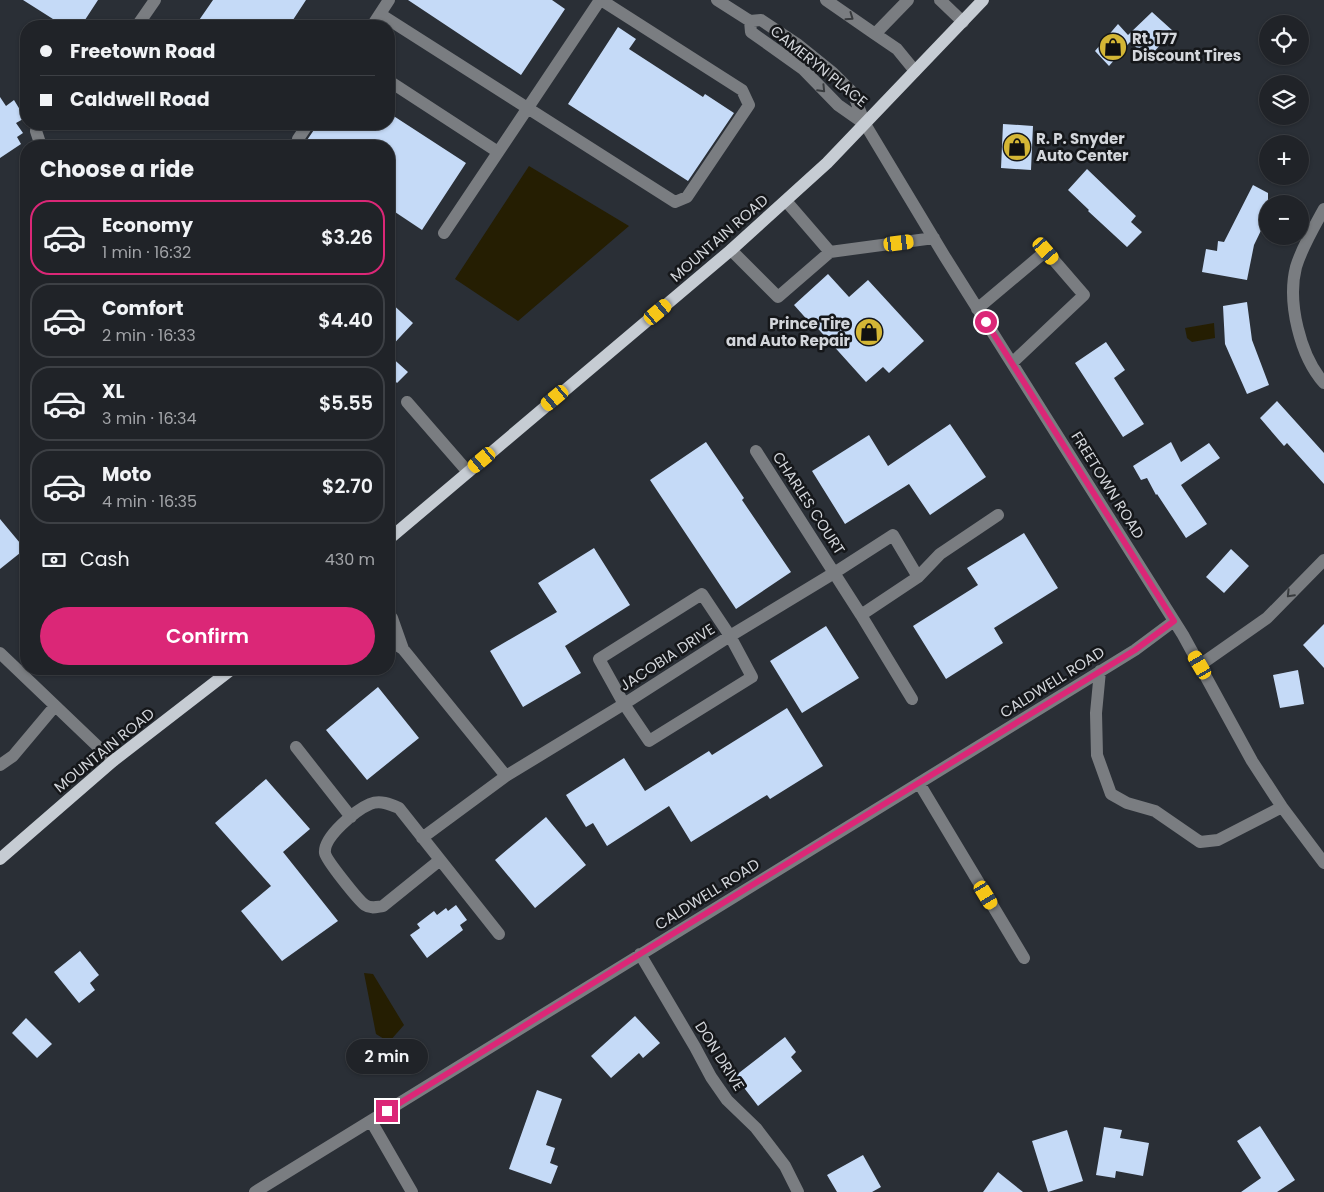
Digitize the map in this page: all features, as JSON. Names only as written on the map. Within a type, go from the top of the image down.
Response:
[{"type":"main road","name":"MOUNTAIN ROAD","points":[[395,534],[731,250],[786,201],[827,163],[983,0]]},
{"type":"main road","name":"MOUNTAIN ROAD","points":[[0,859],[114,761],[224,675]]},
{"type":"street","points":[[141,20],[155,0]]},
{"type":"street","points":[[376,20],[389,0]]},
{"type":"street","points":[[395,24],[528,108],[675,202],[687,197],[749,105],[742,90],[601,0],[528,108],[498,152],[444,233]]},
{"type":"street","name":"CAMERYN PLACE","points":[[717,0],[750,22],[761,20],[797,44],[833,74],[853,93],[865,124]]},
{"type":"street","points":[[826,0],[897,49],[916,71]]},
{"type":"street","points":[[875,34],[908,0]]},
{"type":"street","points":[[940,0],[963,22]]},
{"type":"street","points":[[380,14],[389,20]]},
{"type":"street","name":"CAMERYN PLACE","points":[[750,22],[751,32],[803,69],[838,105],[865,124]]},
{"type":"street","points":[[395,85],[498,152]]},
{"type":"street","name":"FREETOWN ROAD","points":[[865,124],[977,308],[1174,621],[1200,665],[1244,748],[1282,807],[1324,864]]},
{"type":"street","points":[[298,139],[304,130]]},
{"type":"street","points":[[36,131],[39,140]]},
{"type":"street","points":[[786,201],[830,252]]},
{"type":"street","points":[[1324,209],[1296,268],[1292,295],[1298,330],[1308,357],[1324,383]]},
{"type":"street","points":[[731,250],[778,297],[830,252],[934,238]]},
{"type":"street","points":[[977,308],[1046,251],[1084,295],[1012,363]]},
{"type":"street","points":[[407,402],[468,472]]},
{"type":"street","name":"CHARLES COURT","points":[[756,451],[861,615],[912,699]]},
{"type":"street","points":[[861,615],[918,577],[940,554],[998,515]]},
{"type":"street","name":"JACOBIA DRIVE","points":[[422,838],[506,776],[893,535],[918,577]]},
{"type":"street","points":[[1200,665],[1267,618],[1324,560]]},
{"type":"street","points":[[702,594],[730,636],[752,677],[649,742],[624,704],[599,659],[702,594]]},
{"type":"street","name":"CALDWELL ROAD","points":[[255,1192],[1100,672],[1135,650],[1174,621]]},
{"type":"street","points":[[395,628],[402,650]]},
{"type":"street","points":[[395,645],[402,650],[506,776]]},
{"type":"street","points":[[0,653],[20,672]]},
{"type":"street","points":[[1100,672],[1096,713],[1097,755],[1111,794],[1127,803],[1155,811],[1200,842],[1218,840],[1282,807]]},
{"type":"street","points":[[23,675],[114,761]]},
{"type":"street","points":[[0,765],[13,756],[55,706]]},
{"type":"street","points":[[296,746],[351,816]]},
{"type":"street","points":[[919,783],[1024,958]]},
{"type":"street","points":[[440,860],[383,906],[373,908],[364,904],[329,862],[325,852],[328,842],[335,831],[351,816],[371,804],[385,802],[400,808],[499,934]]},
{"type":"street","name":"DON DRIVE","points":[[640,954],[726,1100],[756,1128],[785,1166],[798,1192]]},
{"type":"street","points":[[371,1121],[412,1192]]},
{"type":"shaded area","points":[[529,166],[629,226],[518,321],[455,279]]},
{"type":"shaded area","points":[[1214,323],[1215,338],[1192,342],[1187,338],[1185,328]]},
{"type":"shaded area","points":[[364,973],[373,974],[404,1025],[389,1042],[376,1034]]},
{"type":"building","points":[[23,0],[98,0],[85,20],[55,20]]},
{"type":"building","points":[[213,0],[306,0],[293,20],[199,20]]},
{"type":"building","points":[[408,0],[552,0],[565,9],[521,75]]},
{"type":"building","points":[[1152,12],[1173,31],[1152,54],[1144,45],[1138,49],[1130,42],[1109,66],[1095,51],[1118,24],[1128,35]]},
{"type":"building","points":[[618,27],[636,39],[629,49],[703,97],[705,94],[734,113],[688,181],[568,104]]},
{"type":"building","points":[[0,97],[6,106],[14,100],[20,110],[20,121],[16,123],[23,133],[17,137],[20,145],[0,158]]},
{"type":"building","points":[[395,117],[466,163],[422,230],[395,212],[395,140],[307,140],[314,130],[395,130]]},
{"type":"building","name":"R. P. Snyder Auto Center","points":[[1003,124],[1033,126],[1031,170],[1001,168]]},
{"type":"building","points":[[1087,169],[1136,216],[1131,222],[1142,232],[1127,247],[1068,190]]},
{"type":"building","points":[[1253,185],[1268,193],[1268,195],[1259,195],[1259,235],[1254,245],[1247,280],[1202,272],[1206,249],[1217,251],[1218,241],[1224,242]]},
{"type":"building","name":"Prince Tire and Auto Repair","points":[[828,274],[849,297],[868,280],[924,341],[889,373],[883,367],[866,382],[812,322],[811,324],[794,305]]},
{"type":"building","points":[[1247,302],[1252,340],[1269,385],[1247,394],[1225,344],[1223,306]]},
{"type":"building","points":[[395,306],[413,323],[395,342]]},
{"type":"building","points":[[1106,342],[1125,370],[1114,378],[1144,424],[1123,437],[1075,363]]},
{"type":"building","points":[[395,360],[408,372],[397,383],[395,381]]},
{"type":"building","points":[[1277,401],[1324,453],[1324,484],[1287,443],[1284,446],[1260,418]]},
{"type":"building","points":[[950,424],[986,477],[930,515],[909,484],[845,524],[812,471],[869,435],[888,466]]},
{"type":"building","points":[[706,442],[744,498],[742,500],[791,572],[736,609],[650,480]]},
{"type":"building","points":[[1171,442],[1181,462],[1209,443],[1220,458],[1181,485],[1207,524],[1186,538],[1156,495],[1147,478],[1141,480],[1133,466]]},
{"type":"building","points":[[0,519],[20,543],[20,553],[0,569]]},
{"type":"building","points":[[1024,533],[1058,588],[994,628],[1003,643],[946,679],[913,626],[978,585],[967,568]]},
{"type":"building","points":[[594,548],[630,605],[565,646],[581,673],[523,707],[490,651],[557,612],[538,583]]},
{"type":"building","points":[[1231,549],[1249,566],[1224,593],[1206,577]]},
{"type":"building","points":[[1324,624],[1324,668],[1303,645]]},
{"type":"building","points":[[826,626],[859,678],[802,713],[770,661]]},
{"type":"building","points":[[1298,670],[1304,704],[1280,708],[1273,675]]},
{"type":"building","points":[[378,687],[419,738],[367,780],[326,730]]},
{"type":"building","points":[[787,708],[823,766],[770,799],[767,795],[691,842],[669,806],[607,846],[593,823],[586,827],[566,795],[624,758],[645,791],[709,751],[712,755]]},
{"type":"building","points":[[266,779],[310,829],[283,852],[338,921],[282,961],[241,911],[271,886],[215,823]]},
{"type":"building","points":[[546,817],[586,865],[535,908],[495,860]]},
{"type":"building","points":[[456,905],[467,920],[460,925],[463,930],[427,958],[410,935],[420,928],[417,924],[434,911],[437,915],[446,908],[448,911]]},
{"type":"building","points":[[80,951],[99,975],[90,983],[95,990],[79,1003],[54,972]]},
{"type":"building","points":[[635,1016],[660,1043],[643,1058],[639,1053],[611,1078],[591,1056]]},
{"type":"building","points":[[26,1018],[52,1044],[37,1058],[12,1033]]},
{"type":"building","points":[[785,1037],[796,1052],[791,1057],[802,1071],[758,1106],[735,1076]]},
{"type":"building","points":[[537,1090],[562,1099],[546,1145],[555,1148],[550,1163],[558,1166],[551,1184],[509,1169]]},
{"type":"building","points":[[1260,1126],[1295,1180],[1277,1192],[1241,1192],[1261,1178],[1237,1141]]},
{"type":"building","points":[[1104,1127],[1122,1130],[1120,1138],[1149,1143],[1143,1176],[1116,1171],[1115,1178],[1096,1175]]},
{"type":"building","points":[[1067,1130],[1083,1181],[1048,1192],[1032,1141]]},
{"type":"building","points":[[863,1155],[881,1187],[872,1192],[837,1192],[827,1175]]},
{"type":"building","points":[[998,1172],[1023,1192],[983,1192]]},
{"type":"place","name":"Rt. 177 Discount Tires","points":[[1113,47]]},
{"type":"place","name":"R. P. Snyder Auto Center","points":[[1017,147]]},
{"type":"place","name":"Prince Tire and Auto Repair","points":[[869,332]]},
{"type":"route","points":[[387,1111],[1135,650],[1174,621],[986,322]]}]
